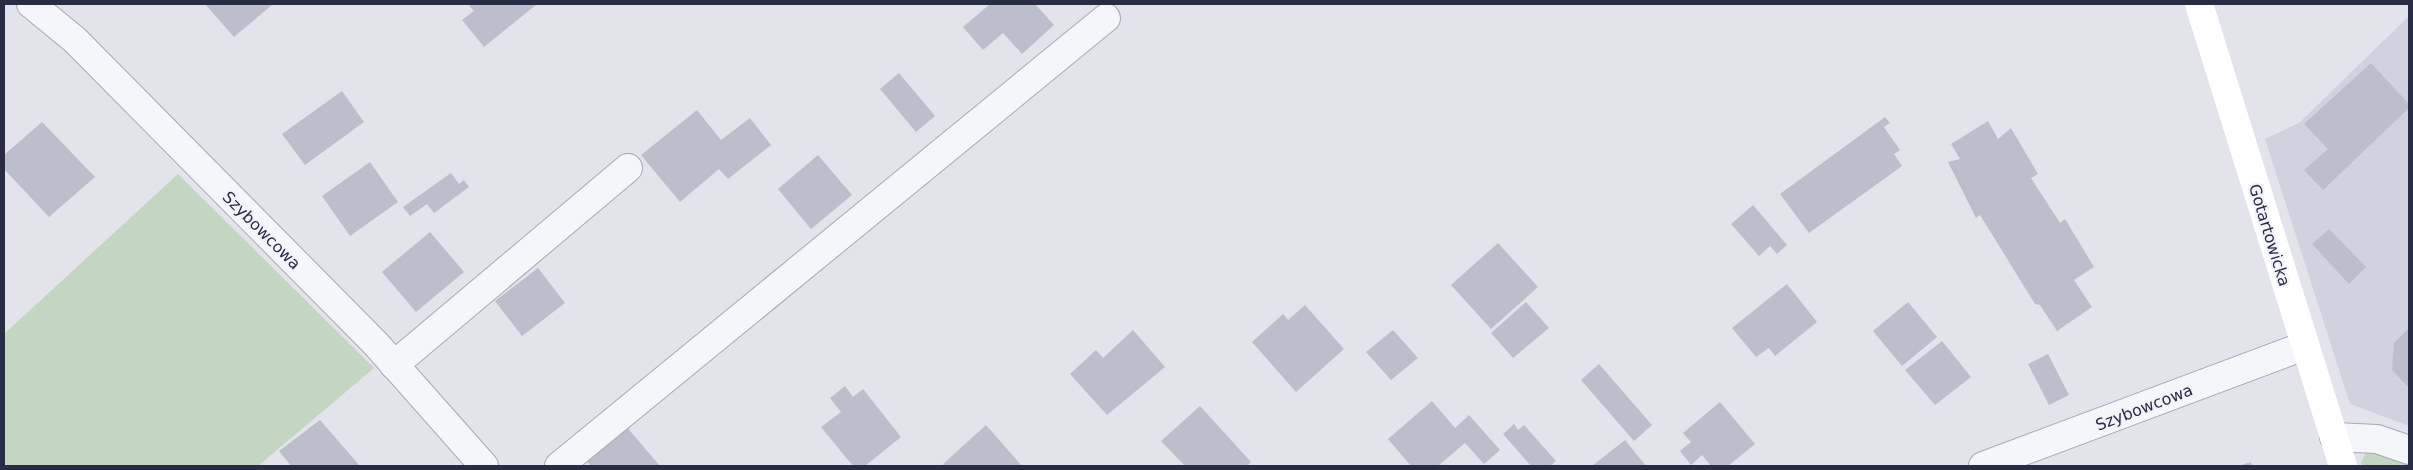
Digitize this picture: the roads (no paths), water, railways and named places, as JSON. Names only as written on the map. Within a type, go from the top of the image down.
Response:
[{"type":"street","name":"Szybowcowa","points":[[30,4],[75,40],[394,364],[484,466]]},
{"type":"street","name":"Gotartowicka","points":[[2199,4],[2304,346],[2343,466]]},
{"type":"street","points":[[559,466],[1106,18]]},
{"type":"street","points":[[394,364],[628,168]]},
{"type":"street","name":"Szybowcowa","points":[[1983,466],[2304,346]]},
{"type":"street","points":[[2334,437],[2377,439],[2409,450]]}]
